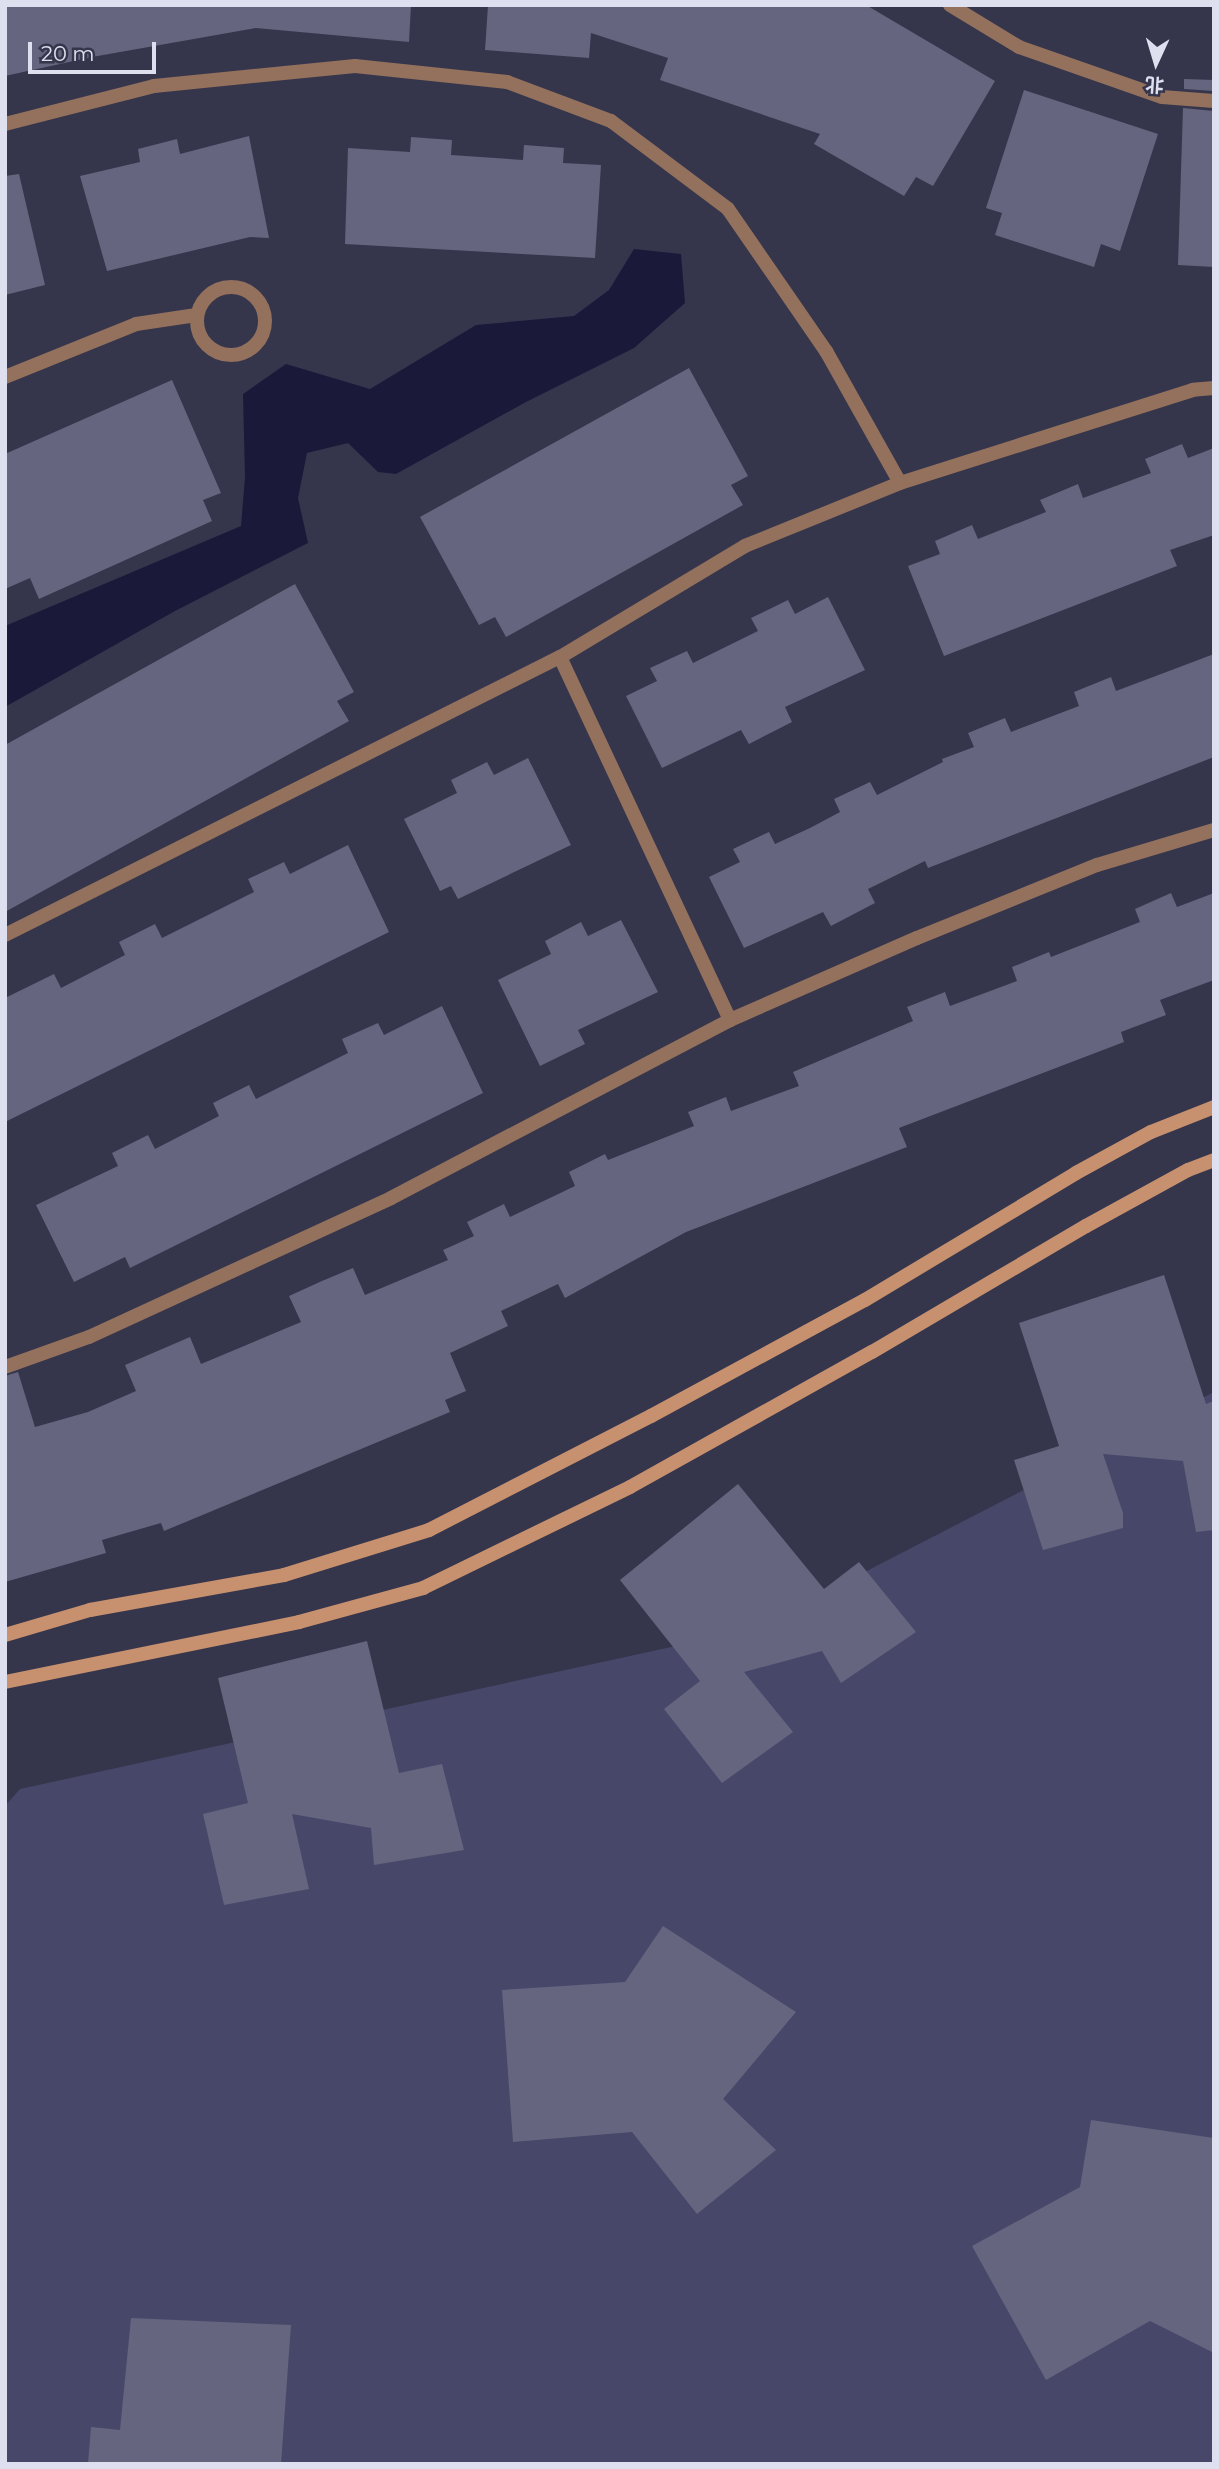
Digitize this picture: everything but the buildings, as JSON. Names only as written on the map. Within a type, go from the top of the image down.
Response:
[{"type":"street","points":[[950,5],[1018,47],[1162,97],[1214,101]]},
{"type":"street","points":[[5,124],[154,86],[355,66],[507,82],[611,121],[728,209],[826,351],[900,483]]},
{"type":"street","points":[[238,287],[257,298],[263,307],[264,329],[253,348],[242,354],[218,353],[200,338],[196,315],[207,296],[216,289],[238,287]]},
{"type":"street","points":[[5,377],[136,324],[196,315]]},
{"type":"street","points":[[5,935],[560,656],[745,546],[900,483],[1193,390],[1214,388]]},
{"type":"street","points":[[560,656],[730,1020]]},
{"type":"street","points":[[5,1367],[89,1337],[391,1198],[730,1020],[917,938],[1097,865],[1214,830]]},
{"type":"street","points":[[5,1635],[90,1610],[284,1575],[429,1530],[651,1416],[865,1300],[1076,1173],[1151,1132],[1214,1107]]},
{"type":"street","points":[[5,1682],[299,1622],[423,1588],[630,1488],[906,1332],[1086,1226],[1188,1170],[1214,1160]]},
{"type":"shaded area","points":[[634,249],[681,254],[685,303],[634,348],[526,402],[396,474],[378,472],[348,443],[307,453],[298,498],[308,543],[175,611],[5,707],[5,626],[241,526],[245,477],[243,394],[286,364],[370,389],[476,325],[574,316],[609,290]]},
{"type":"shaded area","points":[[1214,1392],[1214,2464],[5,2464],[5,1806],[20,1789],[754,1629]]}]
